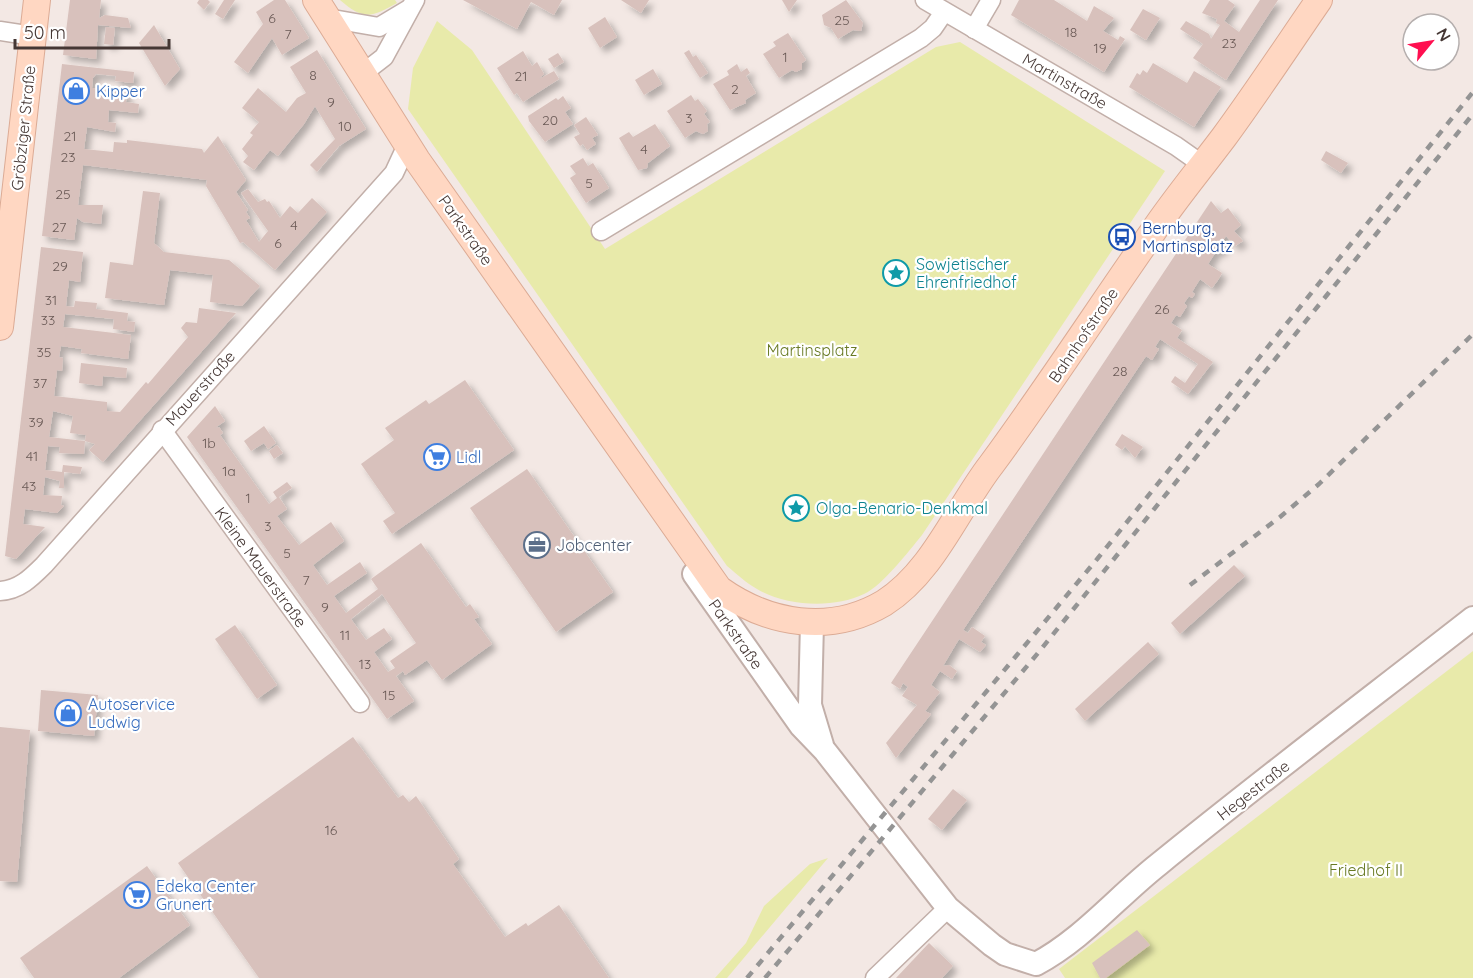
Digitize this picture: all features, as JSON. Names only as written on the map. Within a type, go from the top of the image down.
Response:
[{"type":"main road","name":"Gröbziger Straße","points":[[0,327],[37,0]]},
{"type":"main road","name":"Bahnhofstraße","points":[[812,623],[838,621],[875,608],[893,596],[915,575],[990,465],[1020,428],[1152,232],[1203,165],[1320,0]]},
{"type":"main road","name":"Parkstraße","points":[[322,9],[407,145],[719,589],[740,603],[770,616],[812,623]]},
{"type":"street","name":"Martinstraße","points":[[925,0],[1188,153],[1203,165]]},
{"type":"street","points":[[974,29],[991,0]]},
{"type":"street","points":[[322,9],[379,27],[413,4]]},
{"type":"street","points":[[362,74],[384,57],[413,4]]},
{"type":"street","points":[[601,231],[921,38],[933,28],[944,12]]},
{"type":"street","points":[[0,31],[33,36]]},
{"type":"street","name":"Mauerstraße","points":[[0,591],[15,589],[31,579],[394,173],[407,145]]},
{"type":"street","points":[[394,173],[431,179]]},
{"type":"street","name":"Kleine Mauerstraße","points":[[162,430],[360,703]]},
{"type":"street","name":"Parkstraße","points":[[624,455],[617,466],[801,726],[825,752],[948,908],[992,945],[1036,971]]},
{"type":"street","name":"Hegestraße","points":[[1036,971],[1157,866],[1473,618]]},
{"type":"street","name":"Parkstraße","points":[[812,623],[810,705],[825,752]]},
{"type":"street","points":[[876,978],[948,908]]},
{"type":"green space","points":[[340,0],[395,0],[397,3],[368,15],[348,7]]},
{"type":"green space","name":"Martinsplatz","points":[[437,21],[472,50],[605,249],[936,47],[960,42],[1165,171],[922,535],[903,559],[879,584],[852,599],[810,604],[795,602],[757,589],[727,566],[408,109],[413,68]]},
{"type":"green space","name":"Friedhof II","points":[[1473,651],[1473,978],[1065,978],[1059,969]]},
{"type":"green space","points":[[828,858],[727,978],[715,978],[746,943],[764,906],[810,864]]},
{"type":"building","points":[[70,0],[101,0],[99,18],[105,15],[128,18],[131,28],[98,25],[96,59],[63,55]]},
{"type":"building","points":[[199,0],[210,2],[204,10],[197,3]]},
{"type":"building","points":[[224,0],[235,0],[223,19],[215,14]]},
{"type":"building","points":[[274,0],[285,0],[309,38],[282,55],[272,38],[248,73],[234,62],[263,24],[256,12]]},
{"type":"building","points":[[463,0],[562,0],[554,15],[531,2],[517,29]]},
{"type":"building","points":[[621,0],[649,0],[641,13]]},
{"type":"building","points":[[782,0],[797,0],[789,12]]},
{"type":"building","points":[[846,0],[863,23],[861,31],[853,30],[838,39],[831,28],[824,25],[822,15]]},
{"type":"building","points":[[1019,0],[1054,0],[1087,21],[1094,6],[1114,18],[1103,31],[1118,40],[1120,36],[1125,39],[1104,72],[1011,15]]},
{"type":"building","points":[[1210,0],[1228,0],[1235,5],[1224,21],[1239,32],[1260,0],[1278,0],[1226,80],[1193,58],[1203,44],[1180,29],[1186,21],[1209,34],[1211,39],[1220,25],[1216,23],[1217,19],[1202,13]]},
{"type":"building","points":[[1143,9],[1160,18],[1146,40],[1130,30]]},
{"type":"building","points":[[605,17],[617,37],[600,48],[588,28]]},
{"type":"building","points":[[154,25],[180,69],[165,86],[139,43]]},
{"type":"building","points":[[106,27],[115,28],[113,45],[104,44]]},
{"type":"building","points":[[788,33],[806,60],[802,63],[802,69],[796,72],[792,70],[779,78],[763,54],[776,46],[773,42]]},
{"type":"building","points":[[317,50],[366,129],[339,146],[317,172],[310,165],[335,139],[315,106],[304,124],[278,156],[270,150],[254,170],[243,162],[248,156],[242,149],[253,135],[250,133],[259,122],[242,108],[258,88],[286,112],[297,98],[306,93],[290,67]]},
{"type":"building","points":[[689,50],[693,57],[696,55],[708,73],[700,78],[684,53]]},
{"type":"building","points":[[523,51],[532,66],[537,62],[544,74],[539,79],[554,71],[559,79],[523,102],[517,93],[514,95],[497,68]]},
{"type":"building","points":[[558,53],[564,62],[554,68],[548,59]]},
{"type":"building","points":[[1153,63],[1187,83],[1194,71],[1221,87],[1194,127],[1129,87],[1137,73],[1140,75],[1143,70],[1147,73]]},
{"type":"building","points":[[62,64],[134,72],[133,83],[115,81],[116,76],[96,74],[93,78],[92,88],[127,92],[126,102],[139,104],[138,113],[109,110],[108,122],[116,123],[115,132],[87,127],[84,149],[113,152],[114,142],[127,143],[127,140],[202,149],[204,153],[218,136],[246,180],[236,192],[248,210],[246,212],[250,218],[246,220],[259,242],[268,231],[241,193],[248,189],[258,202],[265,199],[269,201],[280,218],[290,206],[298,213],[312,198],[327,212],[275,270],[243,242],[240,243],[206,186],[207,180],[83,165],[78,205],[103,205],[101,224],[83,222],[77,218],[74,240],[42,236]]},
{"type":"building","points":[[737,64],[741,72],[747,68],[750,73],[746,76],[756,93],[745,100],[746,103],[730,110],[713,84],[729,75],[727,71]]},
{"type":"building","points":[[653,69],[662,84],[644,95],[635,80]]},
{"type":"building","points":[[691,95],[695,101],[698,99],[707,111],[704,114],[710,122],[707,124],[708,131],[703,134],[696,131],[685,138],[667,111]]},
{"type":"building","points":[[563,96],[571,108],[565,112],[573,124],[545,142],[529,121],[528,116]]},
{"type":"building","points":[[586,117],[598,135],[592,138],[596,144],[587,150],[583,144],[580,146],[574,137],[580,134],[574,125]]},
{"type":"building","points":[[655,124],[670,146],[648,163],[647,168],[638,170],[619,138],[629,132],[633,137]]},
{"type":"building","points":[[1326,151],[1348,163],[1341,173],[1321,160]]},
{"type":"building","points":[[583,158],[588,166],[593,163],[609,188],[586,203],[570,178],[576,174],[570,166]]},
{"type":"building","points":[[143,191],[160,193],[154,243],[164,252],[229,260],[260,286],[242,306],[210,302],[213,275],[170,270],[164,305],[105,298],[110,262],[133,265]]},
{"type":"building","points":[[1211,201],[1221,213],[1228,208],[1241,225],[1234,231],[1243,241],[1235,246],[1226,236],[1221,243],[1225,245],[1220,252],[1217,250],[1208,264],[1222,273],[1218,280],[1212,288],[1200,279],[1192,292],[1195,294],[1192,298],[1189,296],[1184,303],[1187,306],[1180,317],[1176,315],[1171,323],[1182,330],[1177,338],[1213,362],[1188,394],[1171,382],[1175,376],[1185,383],[1198,364],[1160,339],[1155,347],[1159,349],[1152,360],[1146,356],[963,630],[968,633],[972,627],[985,636],[981,642],[986,645],[980,652],[959,639],[943,666],[949,665],[957,671],[952,679],[940,671],[931,685],[940,692],[925,711],[931,714],[896,758],[886,743],[917,705],[902,696],[908,687],[903,683],[900,689],[891,683]]},
{"type":"building","points":[[41,247],[83,252],[80,282],[69,280],[66,306],[74,307],[75,301],[97,303],[96,309],[128,313],[127,321],[135,322],[134,332],[113,329],[114,319],[65,314],[63,327],[131,335],[128,359],[81,353],[82,349],[61,346],[59,357],[63,358],[62,371],[57,370],[54,396],[107,402],[107,411],[120,412],[146,382],[148,384],[188,337],[181,328],[186,322],[197,323],[199,308],[236,313],[103,462],[89,450],[95,444],[85,441],[84,454],[59,453],[60,447],[48,446],[45,470],[62,472],[63,465],[82,467],[80,474],[64,472],[64,488],[59,488],[60,481],[45,477],[43,495],[62,496],[61,505],[64,506],[57,513],[25,509],[23,524],[45,527],[16,559],[5,556]],"holes":[[[53,411],[73,416],[70,433],[86,435],[85,441],[49,437]]]},
{"type":"building","points":[[81,363],[127,368],[126,378],[103,376],[102,386],[79,383]]},
{"type":"building","name":"Lidl","points":[[465,380],[514,450],[392,534],[383,521],[395,513],[361,464],[394,440],[385,428],[426,400],[429,404]]},
{"type":"building","points":[[215,406],[225,421],[215,428],[219,427],[223,433],[220,435],[269,504],[277,498],[273,492],[287,482],[292,488],[279,497],[287,509],[277,516],[299,545],[331,522],[344,541],[313,565],[327,585],[360,562],[367,573],[334,596],[346,613],[378,589],[371,579],[421,543],[466,607],[470,604],[479,617],[474,619],[492,644],[442,680],[427,660],[405,675],[403,671],[396,676],[414,701],[387,719],[187,437]],"holes":[[[382,594],[416,643],[390,661],[395,668],[388,672],[374,652],[392,639],[384,628],[366,640],[351,619]]]},
{"type":"building","points":[[264,426],[276,443],[268,449],[264,443],[251,451],[244,441]]},
{"type":"building","points":[[1122,434],[1143,447],[1135,458],[1125,446],[1122,450],[1115,445]]},
{"type":"building","points":[[277,445],[283,453],[274,459],[269,451]]},
{"type":"building","name":"Jobcenter","points":[[527,469],[613,592],[556,632],[470,508]]},
{"type":"building","points":[[1234,565],[1245,576],[1180,634],[1171,623]]},
{"type":"building","points":[[235,625],[277,685],[257,699],[215,639]]},
{"type":"building","points":[[1148,642],[1159,654],[1085,721],[1075,709]]},
{"type":"building","name":"Autoservice Ludwig","points":[[41,690],[98,695],[94,736],[38,731]]},
{"type":"building","points":[[0,727],[30,730],[17,882],[0,881]]},
{"type":"building","points":[[353,737],[398,798],[403,795],[409,802],[416,796],[459,859],[453,864],[505,937],[526,923],[528,926],[559,905],[609,978],[259,978],[178,863]]},
{"type":"building","points":[[953,789],[967,800],[942,830],[928,819]]},
{"type":"building","name":"Edeka Center Grunert","points":[[147,866],[190,925],[119,978],[34,978],[20,958]]},
{"type":"building","points":[[1137,930],[1150,945],[1106,978],[1100,978],[1092,963]]},
{"type":"building","points":[[929,943],[953,966],[942,978],[896,978]]},
{"type":"railway","points":[[747,978],[1098,558],[1473,92]]},
{"type":"railway","points":[[765,978],[1038,653],[1473,114]]},
{"type":"railway","points":[[1190,585],[1280,517],[1319,484],[1473,334]]},
{"type":"place","name":"Kipper","points":[[76,91]]},
{"type":"place","name":"Bernburg, Martinsplatz","points":[[1122,237]]},
{"type":"place","name":"Sowjetischer Ehrenfriedhof","points":[[896,273]]},
{"type":"place","name":"Lidl","points":[[437,457]]},
{"type":"place","name":"Olga-Benario-Denkmal","points":[[796,508]]},
{"type":"place","name":"Jobcenter","points":[[537,545]]},
{"type":"place","name":"Autoservice Ludwig","points":[[68,713]]},
{"type":"place","name":"Edeka Center Grunert","points":[[137,895]]}]
